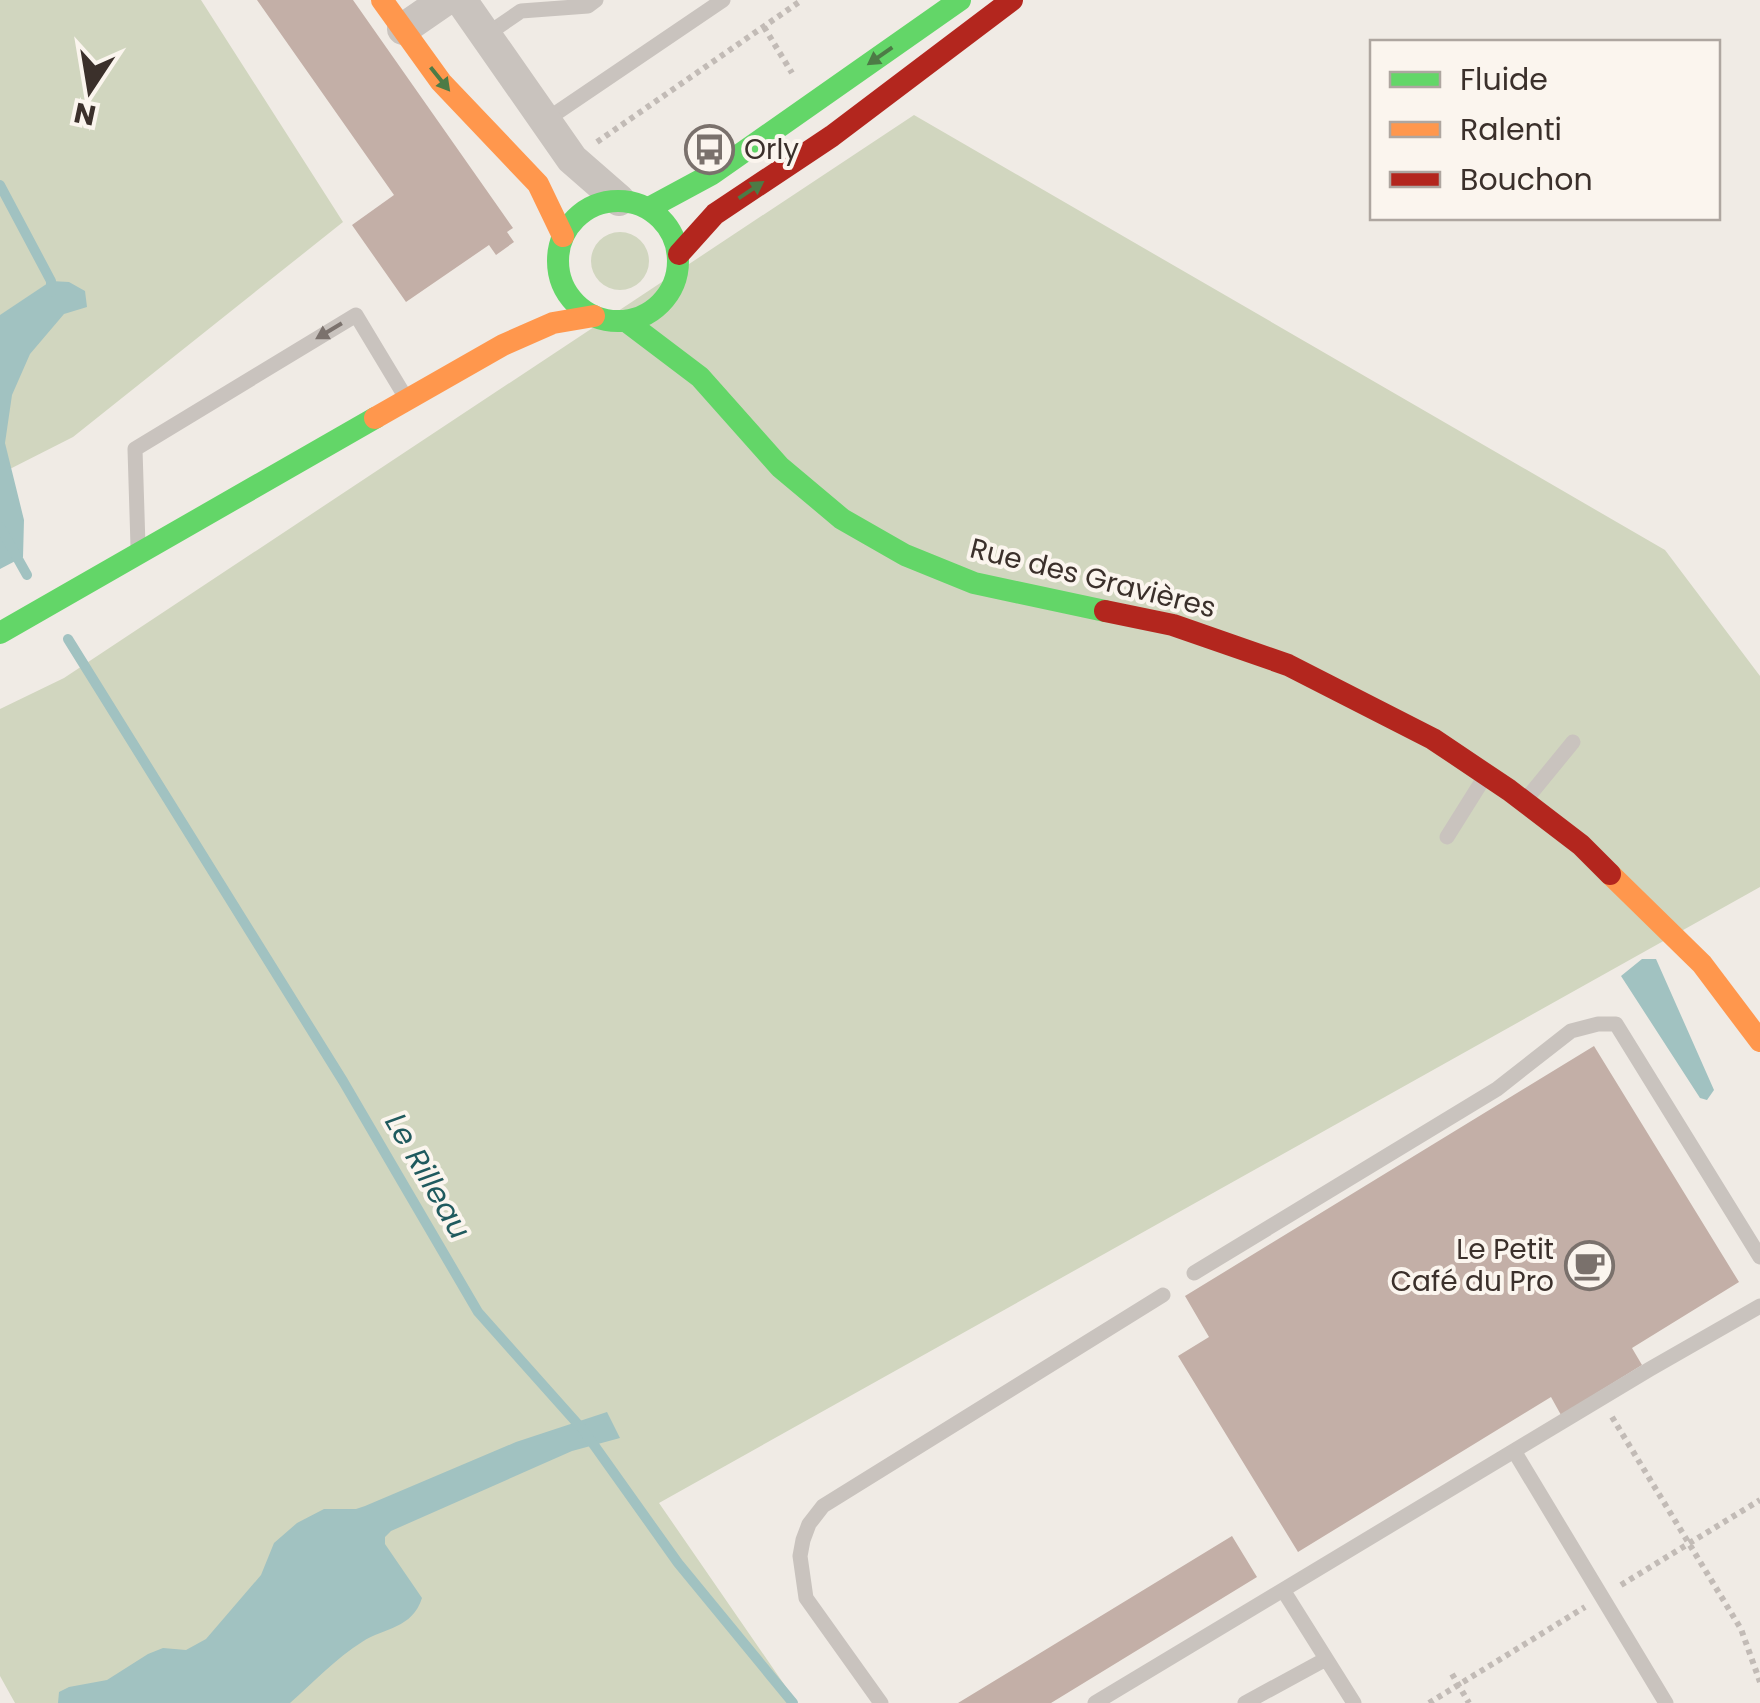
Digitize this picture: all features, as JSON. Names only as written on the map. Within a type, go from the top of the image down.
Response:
[{"type":"main road","points":[[382,0],[441,82],[538,184],[563,236]]},
{"type":"main road","points":[[503,345],[548,288],[563,236],[585,210],[601,202],[634,204],[712,174],[960,0]]},
{"type":"main road","points":[[679,254],[714,214],[832,136],[1012,0]]},
{"type":"main road","points":[[548,288],[571,298],[594,316],[610,320],[626,321],[655,309],[674,284],[679,254],[666,224],[634,204]]},
{"type":"main road","points":[[674,284],[681,308]]},
{"type":"main road","points":[[0,632],[503,345],[554,323],[594,316]]},
{"type":"main road","name":"Rue des Gravières","points":[[626,321],[700,377],[780,466],[842,518],[905,556],[974,582],[1173,625],[1288,665],[1432,739],[1582,846],[1702,964],[1760,1040]]},
{"type":"main road","name":"Rue des Gravières","points":[[690,340],[700,377]]},
{"type":"street","points":[[403,29],[445,0]]},
{"type":"street","points":[[461,0],[572,159],[634,204]]},
{"type":"lane","points":[[486,35],[521,11],[588,6],[596,0]]},
{"type":"lane","points":[[546,120],[723,0]]},
{"type":"lane","points":[[138,555],[135,449],[356,315],[408,401]]},
{"type":"lane","points":[[1524,802],[1573,742]]},
{"type":"lane","points":[[1447,837],[1486,775]]},
{"type":"lane","points":[[1194,1273],[1497,1088],[1570,1030],[1598,1024],[1616,1024],[1760,1257]]},
{"type":"lane","points":[[880,1703],[806,1598],[800,1556],[809,1524],[823,1506],[1163,1295]]},
{"type":"lane","points":[[1095,1703],[1760,1306]]},
{"type":"lane","points":[[1514,1451],[1666,1703]]},
{"type":"lane","points":[[1283,1590],[1354,1703]]},
{"type":"lane","points":[[1245,1703],[1326,1659]]},
{"type":"path","points":[[572,159],[802,0]]},
{"type":"path","points":[[764,27],[811,104]]},
{"type":"path","points":[[1601,1399],[1741,1629],[1760,1682]]},
{"type":"path","points":[[1452,1674],[1469,1703]]},
{"type":"green space","points":[[0,0],[201,0],[343,222],[73,437],[0,474]]},
{"type":"green space","points":[[914,115],[1665,550],[1760,676],[1760,887],[659,1503],[797,1703],[15,1703],[0,1676],[0,709],[64,678]]},
{"type":"green space","points":[[620,232],[640,241],[649,261],[640,281],[620,290],[600,281],[591,261],[600,241]]},
{"type":"water","points":[[51,281],[69,282],[85,291],[87,307],[64,314],[30,354],[12,395],[5,443],[24,520],[23,557],[0,569],[0,315]]},
{"type":"water","points":[[1642,959],[1656,959],[1714,1090],[1707,1100],[1700,1098],[1621,976]]},
{"type":"water","points":[[607,1412],[620,1438],[572,1451],[391,1531],[385,1544],[422,1598],[417,1608],[405,1622],[353,1648],[290,1703],[58,1703],[59,1692],[69,1687],[107,1680],[148,1654],[163,1648],[186,1650],[206,1639],[261,1575],[274,1543],[297,1523],[324,1509],[365,1506],[516,1442]]},
{"type":"building","points":[[257,0],[353,0],[513,228],[507,232],[514,242],[496,255],[489,245],[406,302],[352,225],[394,195]]},
{"type":"building","points":[[1594,1046],[1739,1282],[1632,1348],[1642,1365],[1561,1415],[1551,1397],[1298,1552],[1178,1356],[1209,1337],[1185,1296]]},
{"type":"building","points":[[1232,1536],[1257,1577],[1051,1703],[958,1703]]},
{"type":"waterway","name":"Le Rilleau","points":[[0,185],[51,281],[51,292]]},
{"type":"waterway","name":"Le Rilleau","points":[[0,527],[27,575]]},
{"type":"waterway","name":"Le Rilleau","points":[[68,639],[343,1081],[478,1312],[584,1431],[678,1563],[793,1703]]},
{"type":"traffic: fast","points":[[649,208],[712,174],[960,0]]},
{"type":"traffic: fast","points":[[618,201],[641,205],[661,218],[674,238],[678,261],[674,284],[661,304],[641,317],[618,321],[595,317],[575,304],[562,284],[558,261],[562,238],[575,218],[595,205],[618,201]]},
{"type":"traffic: fast","points":[[626,321],[700,377],[780,467],[842,519],[905,555],[974,583],[1105,611]]},
{"type":"traffic: fast","points":[[0,633],[375,418]]},
{"type":"traffic: slow","points":[[382,0],[441,82],[538,184],[563,236]]},
{"type":"traffic: slow","points":[[375,418],[503,345],[553,323],[594,316]]},
{"type":"traffic: slow","points":[[1610,874],[1702,964],[1760,1041]]},
{"type":"traffic: jam","points":[[679,254],[715,214],[832,136],[1012,0]]},
{"type":"traffic: jam","points":[[1105,611],[1173,625],[1288,665],[1433,739],[1509,790],[1581,845],[1610,874]]},
{"type":"place","name":"Orly","points":[[709,149]]},
{"type":"place","name":"Le Petit Café du Pro","points":[[1589,1265]]}]
